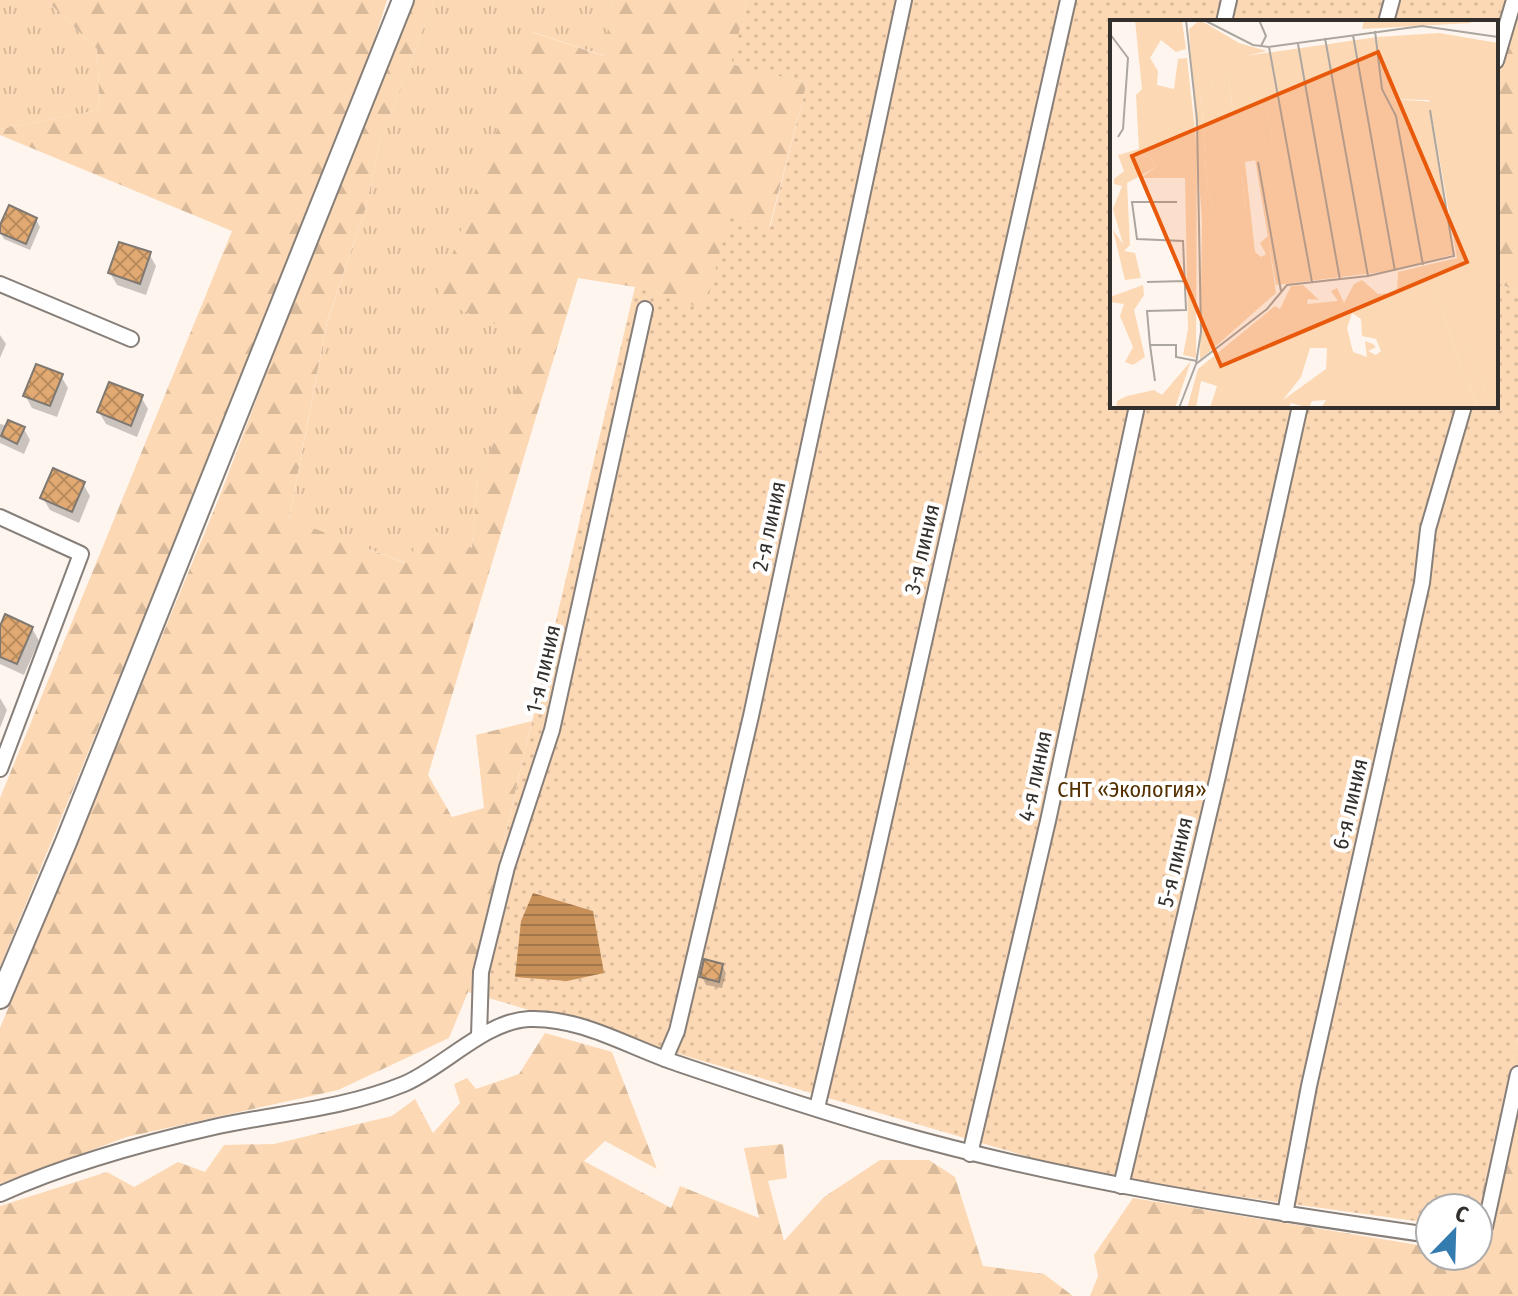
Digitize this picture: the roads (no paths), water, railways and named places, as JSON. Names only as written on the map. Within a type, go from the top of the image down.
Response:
[{"type":"main road","points":[[0,998],[66,842],[403,0]]},
{"type":"street","name":"2-я линия","points":[[665,1059],[677,1031],[751,716],[904,0]]},
{"type":"street","name":"3-я линия","points":[[817,1108],[1068,0]]},
{"type":"street","points":[[1224,20],[1229,0]]},
{"type":"street","points":[[1387,20],[1392,0]]},
{"type":"street","points":[[1498,54],[1514,0]]},
{"type":"street","points":[[0,284],[131,339]]},
{"type":"street","name":"1-я линия","points":[[479,1036],[481,972],[507,867],[552,730],[645,309]]},
{"type":"street","name":"4-я линия","points":[[970,1154],[1048,821],[1137,408]]},
{"type":"street","name":"5-я линия","points":[[1121,1186],[1218,776],[1300,408]]},
{"type":"street","name":"6-я линия","points":[[1285,1214],[1309,1086],[1422,583],[1428,529],[1463,408]]},
{"type":"street","points":[[0,517],[81,554],[0,769]]},
{"type":"street","points":[[0,1194],[98,1159],[212,1128],[301,1113],[365,1098],[406,1083],[479,1036],[521,1020],[553,1019],[665,1059],[970,1154],[1121,1186],[1414,1233]]},
{"type":"street","points":[[1490,1192],[1518,1074]]},
{"type":"park label","name":"СНТ «Экология»","points":[[1132,789]]}]
